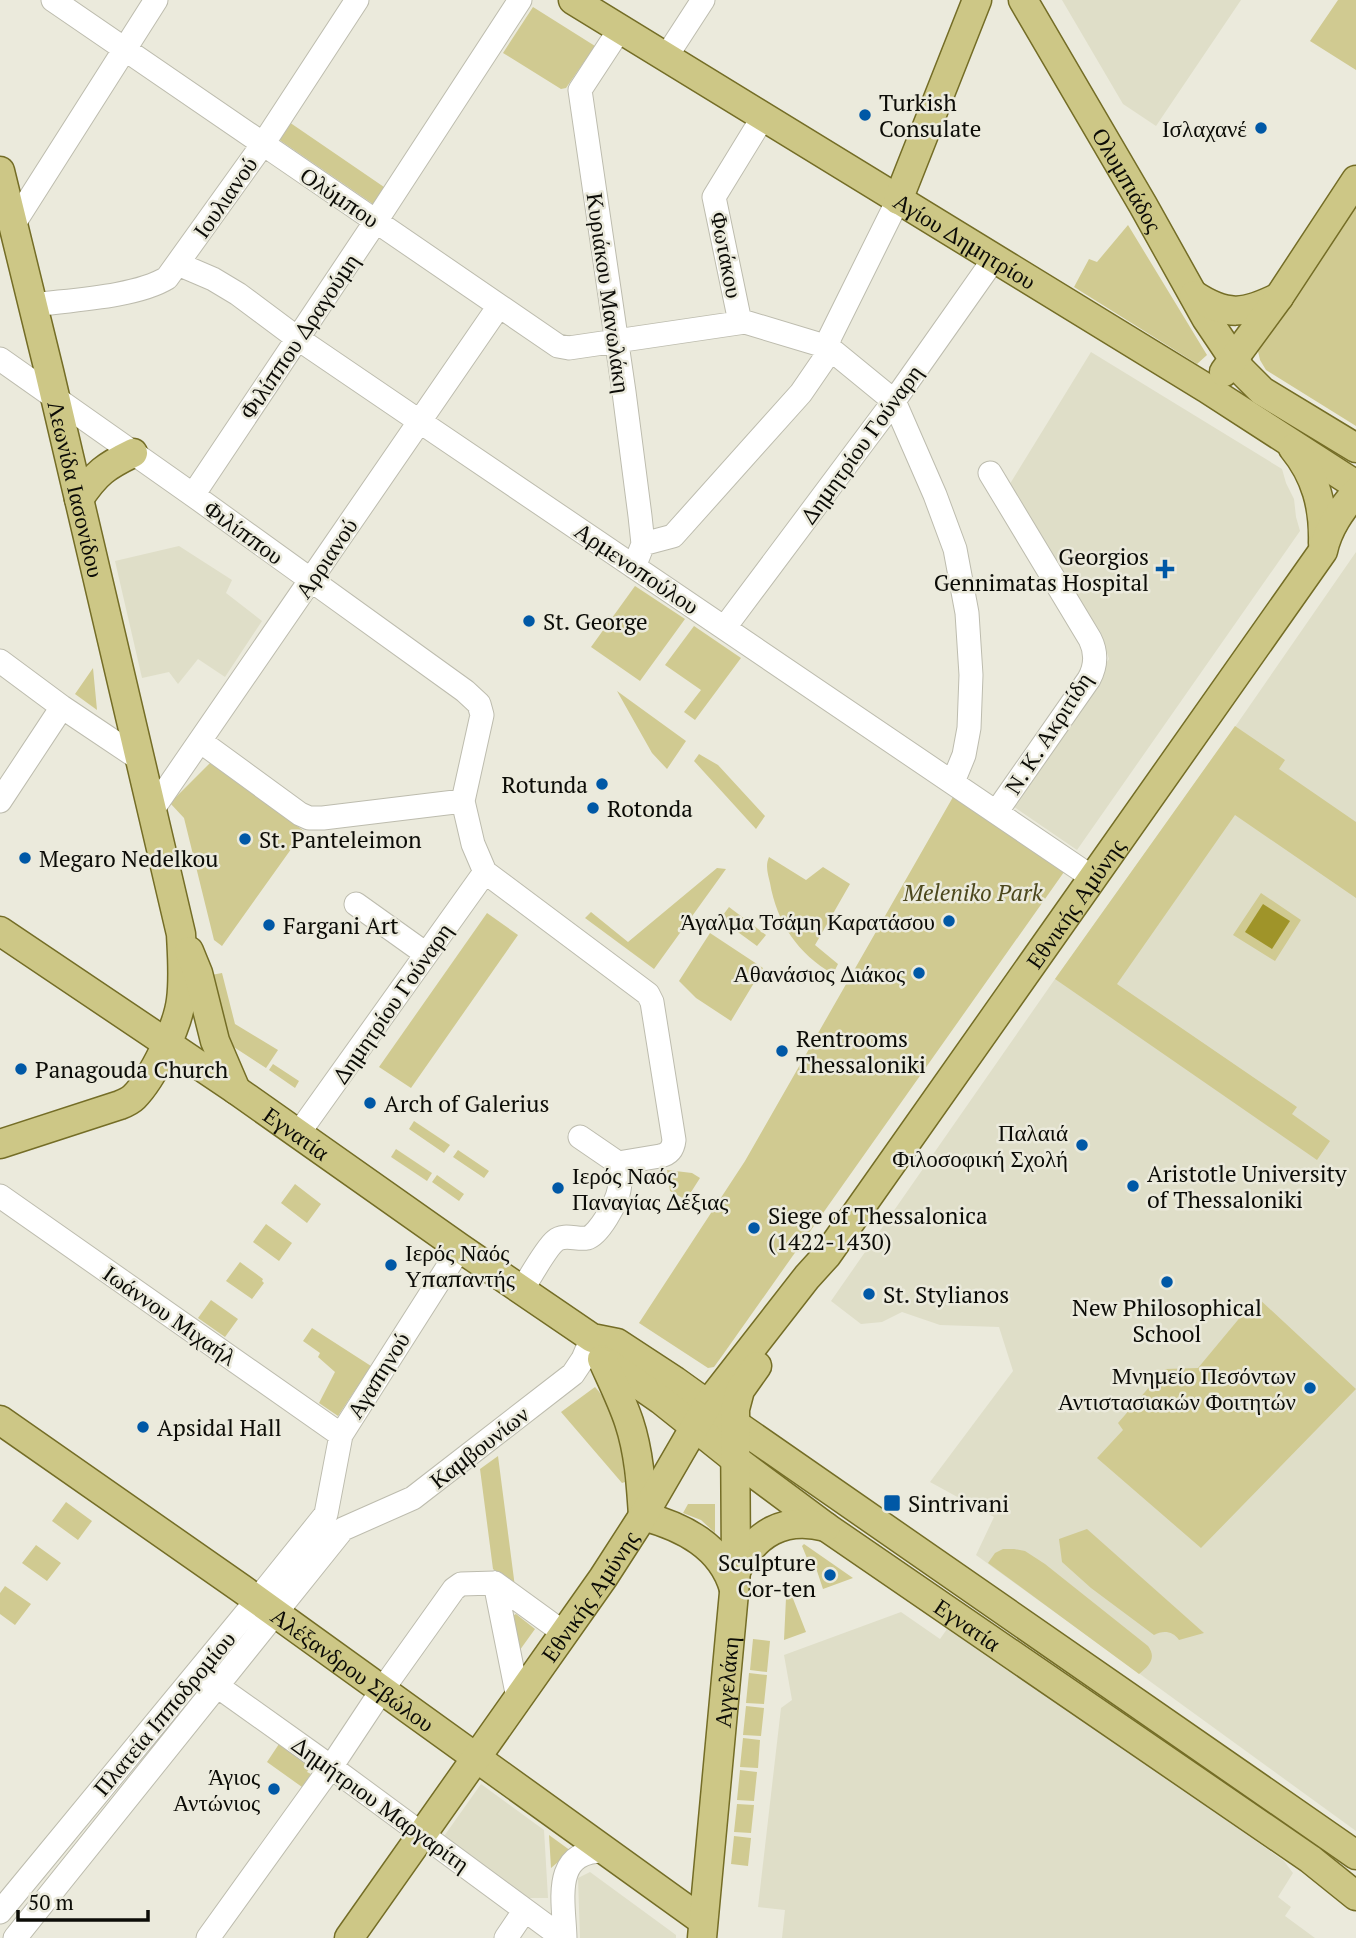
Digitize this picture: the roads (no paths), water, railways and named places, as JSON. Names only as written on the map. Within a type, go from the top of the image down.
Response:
[{"type":"main road","name":"Αγίου Δημητρίου","points":[[573,0],[1206,388],[1356,485]]},
{"type":"main road","points":[[898,200],[977,0]]},
{"type":"main road","name":"Ολυμπιάδος","points":[[1023,0],[1206,318],[1234,360]]},
{"type":"main road","name":"Λεωνίδα Ιασονίδου","points":[[0,170],[181,934]]},
{"type":"main road","points":[[1206,388],[1227,370],[1356,180]]},
{"type":"main road","points":[[1194,295],[1209,305],[1225,310],[1256,309],[1279,297]]},
{"type":"main road","points":[[1234,360],[1262,391],[1356,448]]},
{"type":"main road","points":[[1282,436],[1304,463],[1315,485],[1324,523],[1323,551]]},
{"type":"main road","points":[[79,499],[97,475],[133,453]]},
{"type":"main road","name":"Εθνικής Αμύνης","points":[[1323,551],[1332,525],[1356,492]]},
{"type":"main road","name":"Εθνικής Αμύνης","points":[[349,1938],[603,1578],[643,1516],[701,1416],[807,1277],[827,1255],[1323,551],[1337,542],[1356,523]]},
{"type":"main road","name":"Εγνατία","points":[[0,931],[236,1090],[522,1290],[597,1348],[617,1343],[701,1416],[736,1460],[826,1527],[1310,1859],[1356,1896]]},
{"type":"main road","points":[[0,1144],[129,1101],[144,1083],[167,1044],[178,1016],[181,1001],[181,934]]},
{"type":"main road","points":[[181,934],[198,973],[215,1041],[236,1090]]},
{"type":"main road","name":"Εθνικής Αμύνης","points":[[735,1424],[740,1391],[816,1283],[827,1255]]},
{"type":"main road","points":[[597,1348],[630,1423],[639,1464],[643,1516],[677,1527],[701,1541],[736,1582]]},
{"type":"main road","name":"Εγνατία","points":[[701,1416],[735,1424],[1356,1855]]},
{"type":"main road","name":"Αλέξανδρου Σβώλου","points":[[0,1420],[267,1606],[604,1851],[703,1930]]},
{"type":"main road","name":"Αγγελάκη","points":[[703,1930],[736,1582],[735,1424]]},
{"type":"main road","points":[[736,1582],[750,1547],[760,1538],[785,1525],[813,1523],[826,1527]]},
{"type":"street","name":"Ολύμπου","points":[[53,0],[558,346],[569,348],[616,340]]},
{"type":"street","points":[[13,225],[156,0]]},
{"type":"street","name":"Ιουλιανού","points":[[33,305],[125,292],[156,285],[167,278],[263,144],[357,0]]},
{"type":"street","name":"Φιλίππου Δραγούμη","points":[[193,495],[520,0]]},
{"type":"street","points":[[666,57],[703,0]]},
{"type":"street","name":"Κυριάκου Μανωλάκη","points":[[620,29],[580,90],[643,544],[634,567]]},
{"type":"street","name":"Φωτάκου","points":[[740,322],[714,197],[763,117]]},
{"type":"street","points":[[643,544],[673,536],[801,393],[819,369],[830,337],[898,200]]},
{"type":"street","name":"Δημητρίου Γούναρη","points":[[725,627],[894,401],[994,258]]},
{"type":"street","name":"Αρμενοπούλου","points":[[178,264],[213,279],[238,294],[297,338],[1093,878]]},
{"type":"street","name":"Αρριανού","points":[[153,809],[499,306]]},
{"type":"street","points":[[616,340],[746,322],[828,347],[894,401],[955,549],[967,613],[971,675],[969,728],[964,755],[953,782]]},
{"type":"street","name":"Φιλίππου","points":[[0,359],[193,495],[465,691],[479,704],[481,711],[463,801]]},
{"type":"street","name":"Ν. Κ. Ακριτίδη","points":[[990,473],[1090,639],[1095,652],[1089,679],[996,811]]},
{"type":"street","points":[[0,661],[141,760]]},
{"type":"street","points":[[0,801],[62,707]]},
{"type":"street","points":[[200,741],[300,814],[311,818],[463,801],[473,844],[485,872],[648,994],[652,1002],[673,1147],[662,1155],[618,1163],[580,1138]]},
{"type":"street","name":"Δημητρίου Γούναρη","points":[[298,1134],[485,872]]},
{"type":"street","points":[[356,904],[426,954]]},
{"type":"street","points":[[522,1290],[555,1240],[566,1237],[588,1238],[595,1233],[618,1195],[618,1163]]},
{"type":"street","name":"Ιωάννου Μιχαήλ","points":[[0,1196],[341,1435]]},
{"type":"street","name":"Αγαπηνού","points":[[326,1514],[341,1435],[460,1248]]},
{"type":"street","name":"Καμβουνίων","points":[[343,1529],[412,1498],[573,1374],[583,1360],[597,1348]]},
{"type":"street","points":[[326,1514],[343,1529]]},
{"type":"street","name":"Πλατεία Ιπποδρομίου","points":[[15,1938],[217,1686],[326,1514]]},
{"type":"street","name":"Πλατεία Ιπποδρομίου","points":[[0,1912],[198,1672],[343,1529]]},
{"type":"street","points":[[208,1938],[457,1586],[489,1581],[495,1583],[564,1633]]},
{"type":"street","points":[[495,1583],[518,1698]]},
{"type":"street","name":"Δημήτριου Μαργαρίτη","points":[[198,1672],[564,1938]]},
{"type":"street","points":[[564,1938],[564,1888],[567,1869],[571,1862],[580,1856],[604,1851]]},
{"type":"street","points":[[506,1938],[525,1910]]},
{"type":"street","points":[[0,1926],[9,1938]]},
{"type":"place","name":"Turkish Consulate","points":[[865,115]]},
{"type":"place","name":"Ισλαχανέ","points":[[1261,128]]},
{"type":"place","name":"Georgios Gennimatas Hospital","points":[[1165,569]]},
{"type":"place","name":"St. George","points":[[529,621]]},
{"type":"place","name":"Rotunda","points":[[602,784]]},
{"type":"place","name":"Rotonda","points":[[593,808]]},
{"type":"place","name":"St. Panteleimon","points":[[245,839]]},
{"type":"place","name":"Megaro Nedelkou","points":[[25,858]]},
{"type":"place","name":"Άγαλμα Τσάμη Καρατάσου","points":[[949,921]]},
{"type":"place","name":"Fargani Art","points":[[269,925]]},
{"type":"place","name":"Αθανάσιος Διάκος","points":[[919,973]]},
{"type":"place","name":"Rentrooms Thessaloniki","points":[[782,1051]]},
{"type":"place","name":"Panagouda Church","points":[[21,1069]]},
{"type":"place","name":"Arch of Galerius","points":[[370,1103]]},
{"type":"place","name":"Παλαιά Φιλοσοφική Σχολή","points":[[1082,1145]]},
{"type":"place","name":"Aristotle University of Thessaloniki","points":[[1133,1186]]},
{"type":"place","name":"Ιερός Ναός Παναγίας Δέξιας","points":[[558,1188]]},
{"type":"place","name":"Siege of Thessalonica (1422-1430)","points":[[754,1228]]},
{"type":"place","name":"Ιερός Ναός Υπαπαντής","points":[[391,1265]]},
{"type":"place","name":"New Philosophical School","points":[[1167,1282]]},
{"type":"place","name":"St. Stylianos","points":[[869,1294]]},
{"type":"place","name":"Μνημείο Πεσόντων Αντιστασιακών Φοιτητών","points":[[1310,1388]]},
{"type":"place","name":"Apsidal Hall","points":[[143,1427]]},
{"type":"place","name":"Sintrivani","points":[[892,1503]]},
{"type":"place","name":"Sculpture Cor-ten","points":[[830,1575]]},
{"type":"place","name":"Άγιος Αντώνιος","points":[[274,1789]]},
{"type":"park label","name":"Meleniko Park","points":[[973,892]]}]
